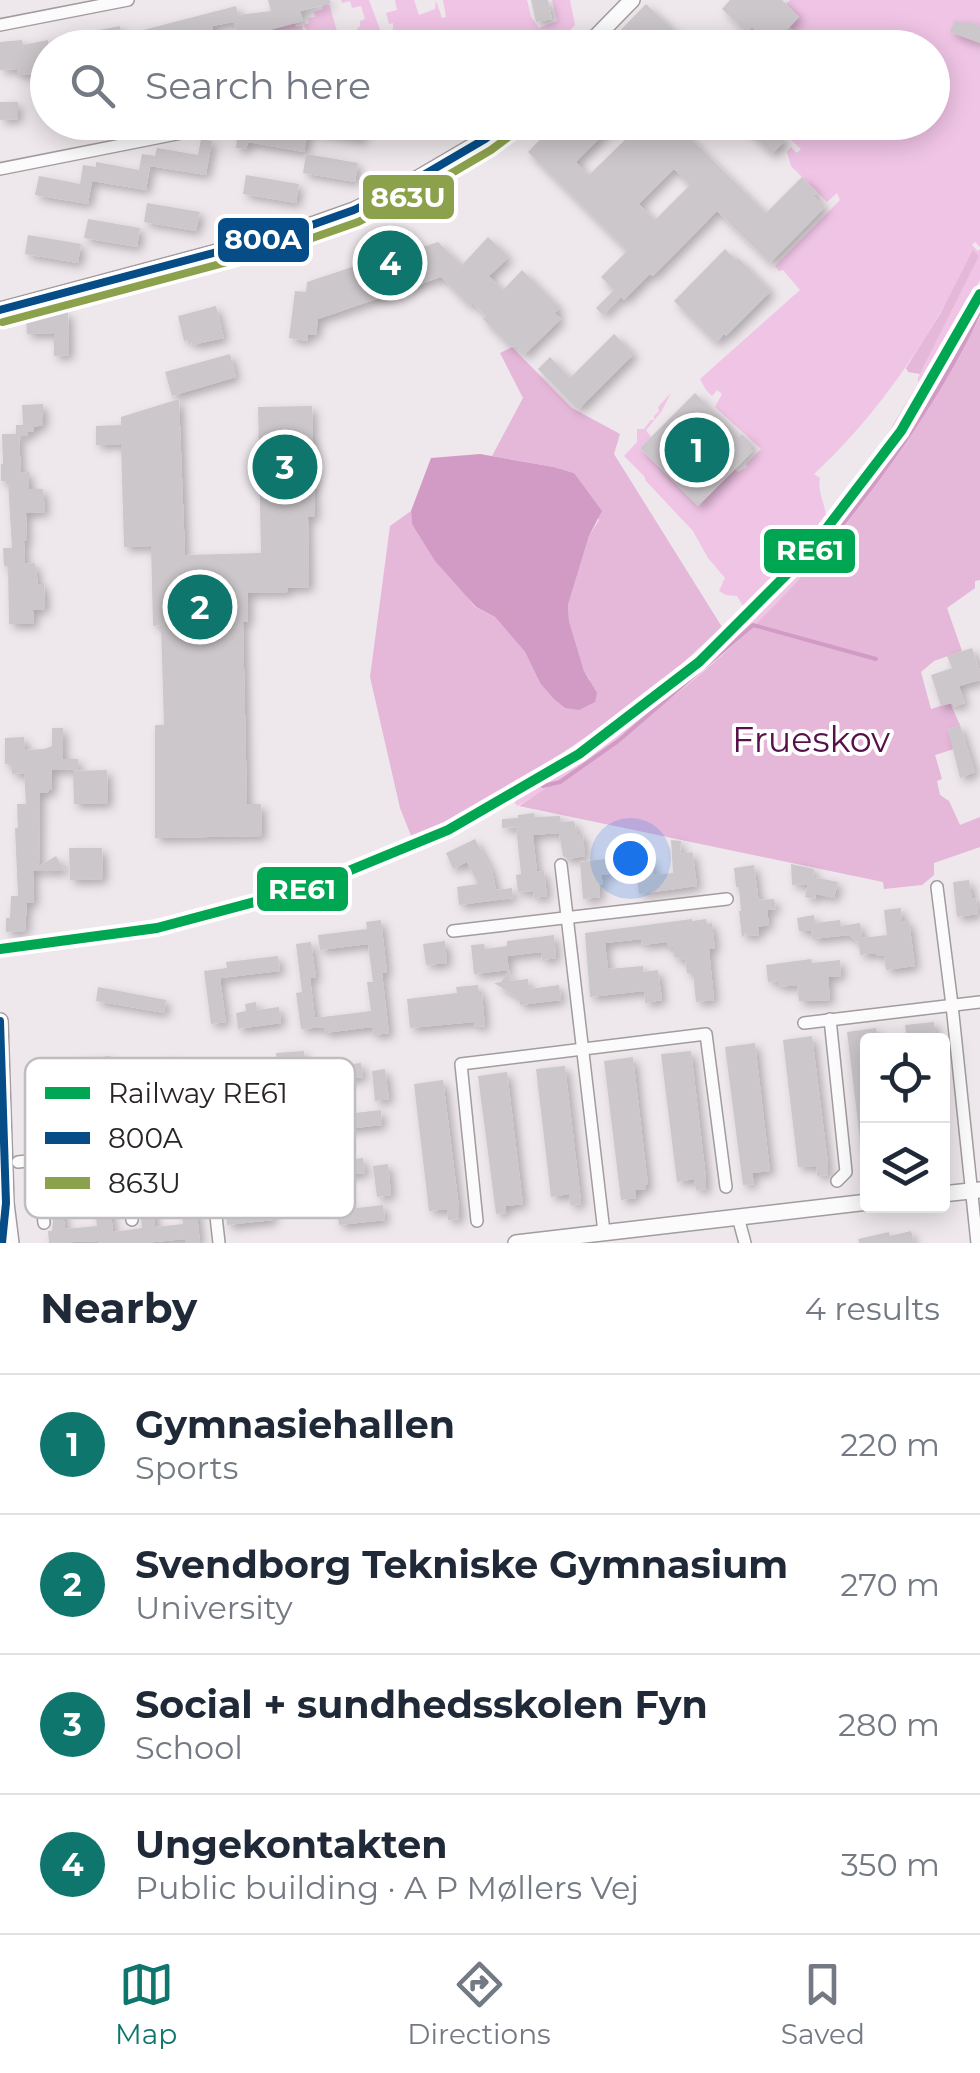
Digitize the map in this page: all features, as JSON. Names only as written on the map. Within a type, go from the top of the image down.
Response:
[{"type":"street","points":[[0,25],[128,0]]},
{"type":"street","points":[[589,30],[618,0]]},
{"type":"street","points":[[603,30],[632,0]]},
{"type":"street","points":[[0,169],[146,140]]},
{"type":"street","points":[[456,154],[474,140]]},
{"type":"street","points":[[0,310],[323,221],[397,190],[484,140]]},
{"type":"street","points":[[561,865],[604,1232]]},
{"type":"street","points":[[937,887],[976,1190],[977,1243]]},
{"type":"street","points":[[454,931],[727,899]]},
{"type":"street","points":[[804,1022],[980,1002]]},
{"type":"street","points":[[830,1019],[846,1172],[838,1181]]},
{"type":"street","points":[[0,1021],[10,1243]]},
{"type":"street","points":[[477,1221],[460,1064],[706,1034],[726,1187]]},
{"type":"street","points":[[18,1162],[25,1161]]},
{"type":"street","points":[[950,1193],[976,1190]]},
{"type":"street","points":[[2,1243],[6,1203]]},
{"type":"street","points":[[516,1243],[860,1203]]},
{"type":"street","points":[[738,1217],[745,1243]]},
{"type":"street","points":[[44,1218],[44,1222]]},
{"type":"street","points":[[216,1218],[219,1243]]},
{"type":"shaded area","points":[[289,0],[296,27],[302,26],[303,30],[270,30]]},
{"type":"shaded area","points":[[321,0],[328,0],[337,30],[306,30],[308,18],[323,9]]},
{"type":"shaded area","points":[[341,0],[369,0],[380,30],[356,30],[365,19],[361,6],[352,8],[350,1]]},
{"type":"shaded area","points":[[395,0],[414,0],[419,15],[435,9],[436,1],[442,18],[446,17],[443,0],[527,0],[531,17],[539,28],[557,21],[552,0],[570,0],[575,25],[570,30],[391,30],[393,23],[389,24],[386,13],[397,10]]},
{"type":"shaded area","points":[[790,0],[980,0],[980,247],[975,242],[972,245],[980,249],[980,280],[918,399],[884,450],[803,552],[730,628],[684,669],[684,662],[715,638],[743,606],[737,596],[719,591],[725,578],[693,531],[624,456],[637,442],[637,429],[644,429],[654,420],[658,407],[671,393],[661,412],[646,430],[651,437],[640,448],[698,506],[735,469],[738,472],[747,467],[761,449],[715,407],[722,394],[717,390],[712,396],[700,379],[800,290],[775,266],[840,200],[837,193],[827,202],[791,166],[787,152],[791,147],[797,153],[801,149],[791,140],[950,140],[950,30],[793,30],[790,27],[799,17],[786,4]],"holes":[[[974,251],[979,256],[884,440],[826,516],[820,478],[814,474],[883,398],[927,335]]]},
{"type":"shaded area","points":[[980,303],[972,335],[923,417],[857,512],[807,571],[743,636],[644,719],[574,771],[517,806],[514,801],[615,736],[684,683],[784,588],[872,481],[947,364]]},
{"type":"shaded area","points":[[480,454],[574,473],[602,511],[589,536],[568,605],[584,671],[597,693],[595,702],[579,710],[565,708],[554,699],[540,683],[525,652],[495,617],[476,607],[435,561],[412,524],[411,511],[431,458]]},
{"type":"green space","points":[[973,250],[979,256],[920,374],[908,372],[906,368]]},
{"type":"green space","name":"Frueskov","points":[[980,317],[980,580],[947,608],[962,651],[934,661],[921,672],[931,709],[950,703],[960,725],[948,729],[954,749],[935,755],[942,779],[937,781],[940,795],[949,801],[960,825],[980,817],[980,847],[934,863],[934,875],[922,885],[884,889],[883,882],[519,806],[608,749],[724,654],[793,586],[882,477]]},
{"type":"green space","name":"Frueskov","points":[[512,347],[572,408],[620,434],[614,454],[722,627],[648,695],[503,793],[412,838],[400,808],[370,677],[390,526],[411,511],[412,524],[475,607],[495,617],[525,652],[540,683],[565,708],[590,680],[569,621],[568,605],[589,536],[599,520],[574,473],[492,456],[523,398],[500,353]]},
{"type":"building","points":[[268,0],[331,3],[300,11],[303,21],[270,30],[236,30],[234,22],[212,26],[213,30],[143,30],[236,6],[238,15],[271,11]]},
{"type":"building","points":[[531,0],[548,0],[552,19],[536,22]]},
{"type":"building","points":[[730,0],[782,0],[799,17],[786,30],[744,30],[722,9]]},
{"type":"building","points":[[646,4],[673,30],[621,30]]},
{"type":"building","points":[[955,20],[980,26],[980,43],[950,32]]},
{"type":"building","points":[[22,40],[23,45],[30,44],[30,75],[17,75],[17,69],[0,70],[0,42]]},
{"type":"building","points":[[0,102],[18,102],[18,119],[0,120]]},
{"type":"building","points":[[201,140],[212,141],[206,175],[150,166],[146,190],[92,181],[88,204],[35,195],[39,176],[80,184],[83,165],[96,167],[96,162],[139,170],[142,154],[155,156],[157,148],[198,155]]},
{"type":"building","points":[[237,140],[306,140],[304,152],[248,142],[246,149],[236,148]]},
{"type":"building","points":[[540,140],[598,140],[576,162],[589,175],[625,140],[692,140],[766,213],[802,177],[825,207],[770,263],[717,211],[653,276],[650,274],[603,315],[596,308],[614,290],[601,277],[627,251],[528,152]],"holes":[[[674,169],[690,185],[655,220],[639,204]]]},
{"type":"building","points":[[758,140],[784,140],[772,154]]},
{"type":"building","points":[[306,154],[358,163],[355,182],[303,173]]},
{"type":"building","points":[[246,175],[299,184],[296,203],[243,194]]},
{"type":"building","points":[[147,203],[200,212],[196,231],[144,222]]},
{"type":"building","points":[[88,219],[140,228],[137,247],[84,238]]},
{"type":"building","points":[[28,235],[81,244],[78,263],[25,254]]},
{"type":"building","points":[[488,237],[509,257],[489,276],[503,290],[522,270],[560,308],[555,313],[561,319],[524,355],[510,346],[483,319],[486,316],[441,277],[318,319],[316,335],[308,334],[307,341],[289,338],[295,291],[306,292],[307,282],[438,242],[462,265]]},
{"type":"building","points":[[725,249],[771,291],[716,343],[674,301]]},
{"type":"building","points":[[216,306],[224,338],[192,345],[191,339],[184,341],[178,316]]},
{"type":"building","points":[[68,312],[69,355],[54,356],[54,333],[27,334],[26,318]]},
{"type":"building","points":[[614,334],[634,354],[578,410],[538,369],[550,357],[570,378]]},
{"type":"building","points":[[230,354],[236,377],[172,396],[165,372]]},
{"type":"building","points":[[695,393],[739,437],[742,434],[753,445],[753,451],[698,506],[640,448]]},
{"type":"building","points":[[179,399],[185,555],[261,553],[258,407],[312,406],[315,517],[308,517],[309,587],[248,593],[248,622],[243,622],[247,804],[261,804],[262,836],[155,838],[155,725],[164,725],[161,625],[153,626],[151,546],[124,547],[121,444],[96,445],[96,426],[121,425],[121,417]]},
{"type":"building","points":[[43,404],[43,425],[34,427],[28,436],[19,436],[21,473],[29,472],[29,489],[43,489],[45,512],[26,513],[24,541],[25,564],[35,563],[38,584],[44,584],[45,609],[33,610],[34,624],[9,624],[8,566],[4,566],[3,548],[12,548],[8,481],[1,481],[2,434],[16,434],[16,425],[23,425],[22,405]]},
{"type":"building","points":[[972,648],[980,680],[959,686],[965,703],[941,706],[931,675],[952,668],[947,656]]},
{"type":"building","points":[[960,725],[975,772],[960,778],[948,729]]},
{"type":"building","points":[[52,728],[63,728],[63,759],[78,759],[78,769],[52,770],[52,789],[40,793],[39,866],[56,856],[65,871],[33,871],[34,903],[27,902],[25,931],[6,932],[11,896],[18,896],[17,804],[26,804],[24,773],[12,774],[11,764],[5,764],[5,738],[24,737],[25,750],[44,749],[52,746]]},
{"type":"building","points":[[107,770],[108,803],[74,804],[73,771]]},
{"type":"building","points":[[534,813],[535,817],[560,816],[561,822],[574,821],[577,834],[583,834],[585,856],[563,856],[559,833],[533,835],[537,872],[544,871],[547,896],[534,898],[533,891],[518,892],[516,875],[521,874],[516,827],[502,828],[502,819]]},
{"type":"building","points":[[475,839],[492,871],[496,890],[512,888],[513,898],[459,905],[457,887],[478,884],[467,862],[453,869],[446,853]]},
{"type":"building","points":[[671,840],[681,841],[680,854],[692,852],[697,886],[639,894],[636,871],[629,872],[626,845],[634,842],[637,860],[652,858],[654,875],[673,873]]},
{"type":"building","points":[[69,848],[102,848],[103,879],[70,880]]},
{"type":"building","points":[[614,858],[617,873],[601,875],[600,897],[583,899],[580,862]]},
{"type":"building","points":[[791,864],[814,869],[813,877],[838,882],[834,898],[816,894],[815,899],[805,897],[808,884],[792,885]]},
{"type":"building","points":[[754,865],[760,900],[774,899],[776,909],[767,910],[769,925],[758,927],[759,935],[747,936],[746,932],[742,938],[734,868]]},
{"type":"building","points":[[969,880],[978,914],[957,917],[953,882]]},
{"type":"building","points":[[901,908],[902,922],[909,921],[915,966],[886,970],[884,955],[860,955],[859,943],[849,935],[812,939],[811,931],[799,931],[797,918],[814,915],[814,923],[860,923],[862,938],[887,935],[884,910]]},
{"type":"building","points":[[692,919],[712,923],[715,949],[709,949],[714,1000],[696,1002],[693,973],[687,973],[685,960],[674,957],[667,942],[642,945],[641,939],[605,943],[608,969],[643,966],[643,972],[658,970],[662,1000],[645,1003],[644,991],[590,997],[585,933]]},
{"type":"building","points":[[381,920],[389,1033],[373,1035],[372,1027],[324,1033],[324,1027],[301,1029],[296,993],[302,992],[296,944],[311,942],[316,977],[310,978],[315,1018],[371,1011],[367,982],[373,982],[368,944],[320,950],[318,935],[367,929],[366,922]]},
{"type":"building","points":[[554,935],[556,958],[542,960],[541,952],[507,956],[509,970],[474,974],[471,945],[484,944],[485,949],[507,946],[507,941]]},
{"type":"building","points":[[445,941],[447,963],[426,965],[423,944]]},
{"type":"building","points":[[278,956],[280,971],[220,978],[226,1022],[211,1024],[204,971],[227,968],[226,962]]},
{"type":"building","points":[[811,959],[812,963],[840,960],[841,976],[828,977],[830,1000],[799,1001],[797,985],[778,987],[778,981],[768,982],[766,965]]},
{"type":"building","points":[[509,970],[510,981],[528,979],[529,989],[559,985],[561,1000],[520,1005],[519,998],[494,983],[501,982]]},
{"type":"building","points":[[478,985],[485,1026],[475,1027],[474,1022],[410,1028],[407,999],[457,993],[456,987]]},
{"type":"building","points":[[98,987],[166,1000],[164,1013],[96,1001]]},
{"type":"building","points":[[256,1002],[257,1010],[279,1007],[281,1023],[238,1029],[236,1013],[246,1011],[245,1004]]},
{"type":"building","points":[[934,1022],[935,1033],[906,1033],[905,1025]]},
{"type":"building","points":[[876,1028],[877,1033],[860,1033],[860,1140],[847,1032]]},
{"type":"building","points":[[812,1036],[828,1164],[828,1175],[817,1176],[816,1166],[798,1167],[783,1040]]},
{"type":"building","points":[[755,1043],[770,1171],[752,1173],[754,1184],[743,1185],[725,1047]]},
{"type":"building","points":[[304,1051],[305,1058],[277,1058],[276,1053]]},
{"type":"building","points":[[691,1051],[706,1178],[706,1189],[696,1190],[694,1179],[677,1182],[661,1054]]},
{"type":"building","points":[[633,1057],[648,1185],[646,1189],[635,1190],[636,1198],[621,1200],[604,1061]]},
{"type":"building","points":[[361,1063],[363,1077],[355,1078],[355,1064]]},
{"type":"building","points":[[565,1066],[581,1204],[570,1205],[569,1194],[551,1197],[536,1069]]},
{"type":"building","points":[[385,1069],[389,1099],[375,1101],[372,1071]]},
{"type":"building","points":[[507,1072],[523,1204],[506,1206],[506,1213],[496,1214],[478,1076]]},
{"type":"building","points":[[443,1080],[459,1208],[459,1219],[448,1220],[447,1209],[429,1211],[414,1084]]},
{"type":"building","points":[[381,1110],[382,1125],[355,1128],[355,1113]]},
{"type":"building","points":[[363,1158],[365,1173],[355,1174],[355,1159]]},
{"type":"building","points":[[388,1164],[391,1195],[377,1197],[373,1166]]},
{"type":"building","points":[[383,1205],[385,1220],[339,1225],[338,1218],[355,1218],[355,1208]]},
{"type":"building","points":[[53,1218],[64,1218],[65,1229],[97,1226],[96,1218],[112,1218],[113,1232],[142,1228],[141,1218],[154,1218],[155,1227],[183,1224],[182,1218],[197,1218],[200,1242],[185,1243],[185,1239],[49,1243],[48,1231],[52,1231]]},
{"type":"building","points":[[227,1218],[273,1218],[273,1220],[227,1225]]},
{"type":"building","points":[[911,1231],[914,1243],[859,1243],[858,1239],[889,1232],[890,1236]]},
{"type":"waterway","points":[[835,534],[914,427],[980,311]]},
{"type":"waterway","points":[[543,786],[560,782],[618,741],[753,625],[876,659]]},
{"type":"rail line","name":"RE61","points":[[0,949],[157,928],[307,888],[448,830],[579,754],[699,662],[807,554],[901,431],[980,294]]},
{"type":"transit line","name":"800A","points":[[0,310],[292,232],[354,210],[483,140]]},
{"type":"transit line","name":"863U","points":[[3,322],[295,244],[358,222],[421,191],[504,140]]},
{"type":"transit line","name":"800A","points":[[0,1021],[6,1203],[2,1243]]},
{"type":"place","name":"Ungekontakten","points":[[390,263]]},
{"type":"place","name":"Gymnasiehallen","points":[[697,450]]},
{"type":"place","name":"Social + sundhedsskolen Fyn","points":[[285,467]]},
{"type":"place","name":"Svendborg Tekniske Gymnasium","points":[[200,607]]}]
